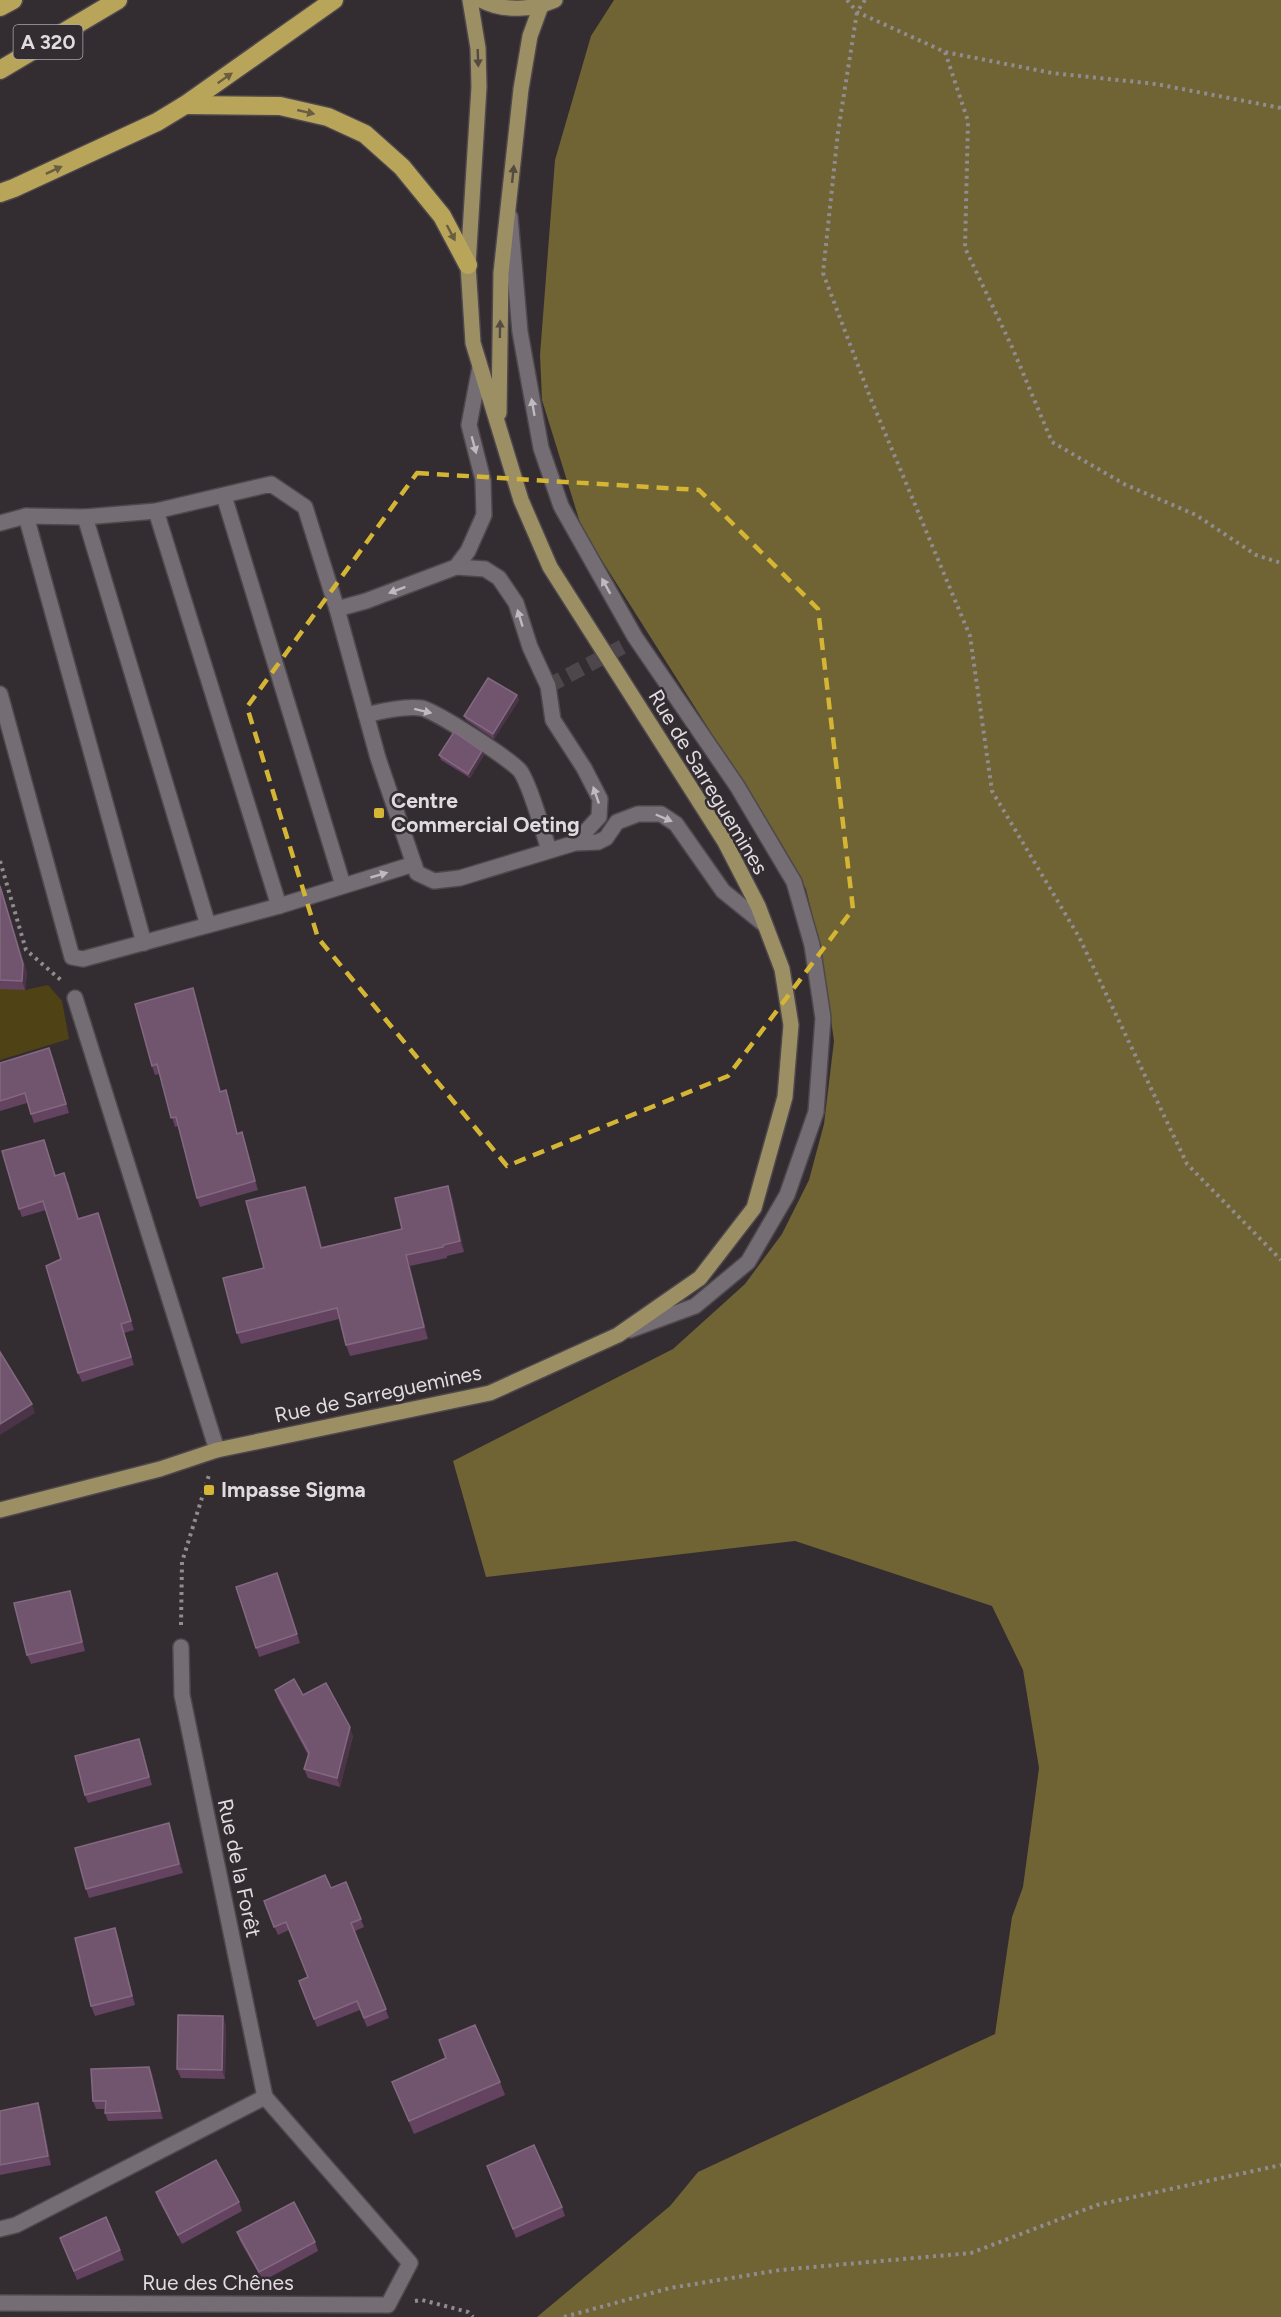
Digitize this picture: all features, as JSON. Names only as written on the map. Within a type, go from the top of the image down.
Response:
[{"type":"highway","name":"A 320","points":[[0,7],[13,0]]},
{"type":"highway","name":"A 320","points":[[0,70],[118,0]]},
{"type":"highway","points":[[0,193],[157,122],[186,105],[334,0]]},
{"type":"highway","points":[[186,105],[280,105],[328,117],[365,134],[402,167],[442,216],[468,265]]},
{"type":"main road","name":"Rue de Sarreguemines","points":[[0,1510],[160,1468],[217,1450],[490,1393],[618,1335],[700,1278],[754,1208],[785,1097],[791,1024],[782,969],[765,925],[725,842],[550,567],[521,500],[473,343],[468,265],[479,87],[478,48],[470,0]]},
{"type":"main road","points":[[481,0],[503,7],[522,9],[548,3]]},
{"type":"main road","name":"Rue de Sarreguemines","points":[[499,429],[501,273],[510,211],[521,89],[530,36],[548,3]]},
{"type":"street","points":[[510,211],[520,332],[541,448],[561,506],[629,641],[737,786],[795,882],[812,945],[823,1018],[816,1112],[787,1195],[748,1262],[695,1306],[618,1335]]},
{"type":"street","points":[[456,567],[468,551],[484,515],[483,480],[469,426],[480,367]]},
{"type":"street","points":[[0,523],[26,516],[85,517],[156,511],[271,484],[305,507],[337,609],[378,758],[417,873],[434,881],[460,878],[575,843],[598,842],[606,838],[617,822],[638,814],[661,814],[676,824],[723,891],[765,925]]},
{"type":"street","points":[[224,496],[343,885]]},
{"type":"street","points":[[156,511],[279,906]]},
{"type":"street","points":[[26,516],[144,943]]},
{"type":"street","points":[[85,517],[208,925]]},
{"type":"street","points":[[337,609],[366,601],[456,567],[485,569],[499,578],[516,603],[530,647],[548,686],[553,720],[584,768],[600,799],[599,817],[575,843]]},
{"type":"street","points":[[0,694],[72,957],[83,959],[144,943],[279,906],[414,864]]},
{"type":"street","points":[[366,716],[381,711],[422,708],[441,717],[503,758],[520,771],[549,850]]},
{"type":"street","points":[[75,998],[217,1450]]},
{"type":"street","name":"Rue de la Forêt","points":[[181,1647],[182,1695],[265,2097],[410,2263],[388,2305]]},
{"type":"street","points":[[0,2229],[16,2225],[265,2097]]},
{"type":"street","name":"Rue des Chênes","points":[[0,2303],[388,2305]]},
{"type":"path","points":[[847,0],[857,12],[945,52],[1052,74],[1156,84],[1281,108]]},
{"type":"path","points":[[865,0],[857,12],[838,132],[823,273],[870,397],[970,636],[992,791],[1079,937],[1187,1164],[1281,1260]]},
{"type":"path","points":[[945,52],[968,121],[965,248],[1012,347],[1052,442],[1124,484],[1196,515],[1256,555],[1281,562]]},
{"type":"path","points":[[0,861],[26,950],[61,980],[75,998]]},
{"type":"path","points":[[181,1647],[182,1562],[217,1450]]},
{"type":"path","points":[[564,2317],[670,2288],[780,2270],[971,2253],[1097,2205],[1281,2165]]},
{"type":"path","points":[[388,2305],[422,2300],[468,2312],[473,2317]]},
{"type":"highlighted area","points":[[417,473],[699,490],[818,609],[853,909],[728,1076],[507,1166],[318,938],[247,707]]},
{"type":"shaded area","points":[[614,0],[1281,0],[1281,2317],[537,2317],[670,2206],[698,2172],[995,2034],[1012,1917],[1023,1887],[1039,1768],[1023,1670],[992,1606],[795,1541],[486,1577],[453,1461],[673,1349],[745,1284],[782,1234],[809,1180],[824,1124],[834,1041],[822,956],[806,889],[781,843],[582,529],[542,400],[540,355],[555,160],[591,36]]},
{"type":"shaded area","points":[[48,985],[62,1001],[69,1039],[0,1060],[0,987],[25,990]]},
{"type":"building","points":[[488,678],[517,695],[493,734],[464,716]]},
{"type":"building","points":[[454,732],[482,751],[468,774],[439,755]]},
{"type":"building","points":[[0,886],[23,964],[22,981],[0,980]]},
{"type":"building","points":[[193,988],[220,1092],[226,1090],[237,1134],[242,1132],[255,1181],[197,1198],[176,1117],[171,1118],[157,1064],[152,1066],[135,1004]]},
{"type":"building","points":[[49,1048],[66,1104],[31,1114],[25,1093],[0,1101],[0,1063]]},
{"type":"building","points":[[44,1140],[55,1176],[64,1173],[78,1219],[98,1213],[131,1321],[121,1324],[131,1357],[78,1373],[46,1266],[61,1259],[43,1201],[19,1209],[2,1151]]},
{"type":"building","points":[[448,1186],[460,1241],[406,1255],[424,1327],[346,1345],[337,1308],[237,1333],[223,1278],[264,1268],[246,1201],[305,1187],[321,1248],[402,1229],[395,1198]]},
{"type":"building","points":[[0,1352],[32,1404],[0,1424]]},
{"type":"building","points":[[277,1573],[297,1634],[256,1648],[236,1587]]},
{"type":"building","points":[[70,1591],[82,1642],[27,1655],[14,1603]]},
{"type":"building","points":[[294,1679],[303,1695],[326,1683],[350,1727],[337,1778],[304,1769],[309,1753],[275,1690]]},
{"type":"building","points":[[139,1739],[149,1777],[85,1795],[75,1756]]},
{"type":"building","points":[[169,1823],[179,1864],[86,1889],[75,1848]]},
{"type":"building","points":[[325,1875],[331,1888],[346,1882],[361,1919],[351,1923],[386,2009],[364,2018],[357,2001],[314,2019],[299,1981],[308,1977],[286,1922],[274,1927],[264,1901]]},
{"type":"building","points":[[115,1928],[132,1996],[91,2006],[75,1938]]},
{"type":"building","points":[[178,2015],[223,2016],[222,2070],[177,2069]]},
{"type":"building","points":[[475,2025],[500,2082],[409,2121],[392,2082],[446,2058],[439,2040]]},
{"type":"building","points":[[149,2067],[160,2111],[105,2113],[106,2101],[93,2101],[91,2069]]},
{"type":"building","points":[[38,2103],[48,2156],[0,2165],[0,2111]]},
{"type":"building","points":[[534,2145],[562,2207],[513,2229],[487,2166]]},
{"type":"building","points":[[216,2160],[239,2202],[178,2235],[156,2192]]},
{"type":"building","points":[[294,2202],[315,2242],[259,2272],[237,2232]]},
{"type":"building","points":[[106,2217],[120,2250],[74,2271],[60,2238]]},
{"type":"tunnel","points":[[548,686],[624,646]]},
{"type":"place","name":"Centre Commercial Oeting","points":[[379,813]]},
{"type":"place","name":"Impasse Sigma","points":[[209,1490]]}]
